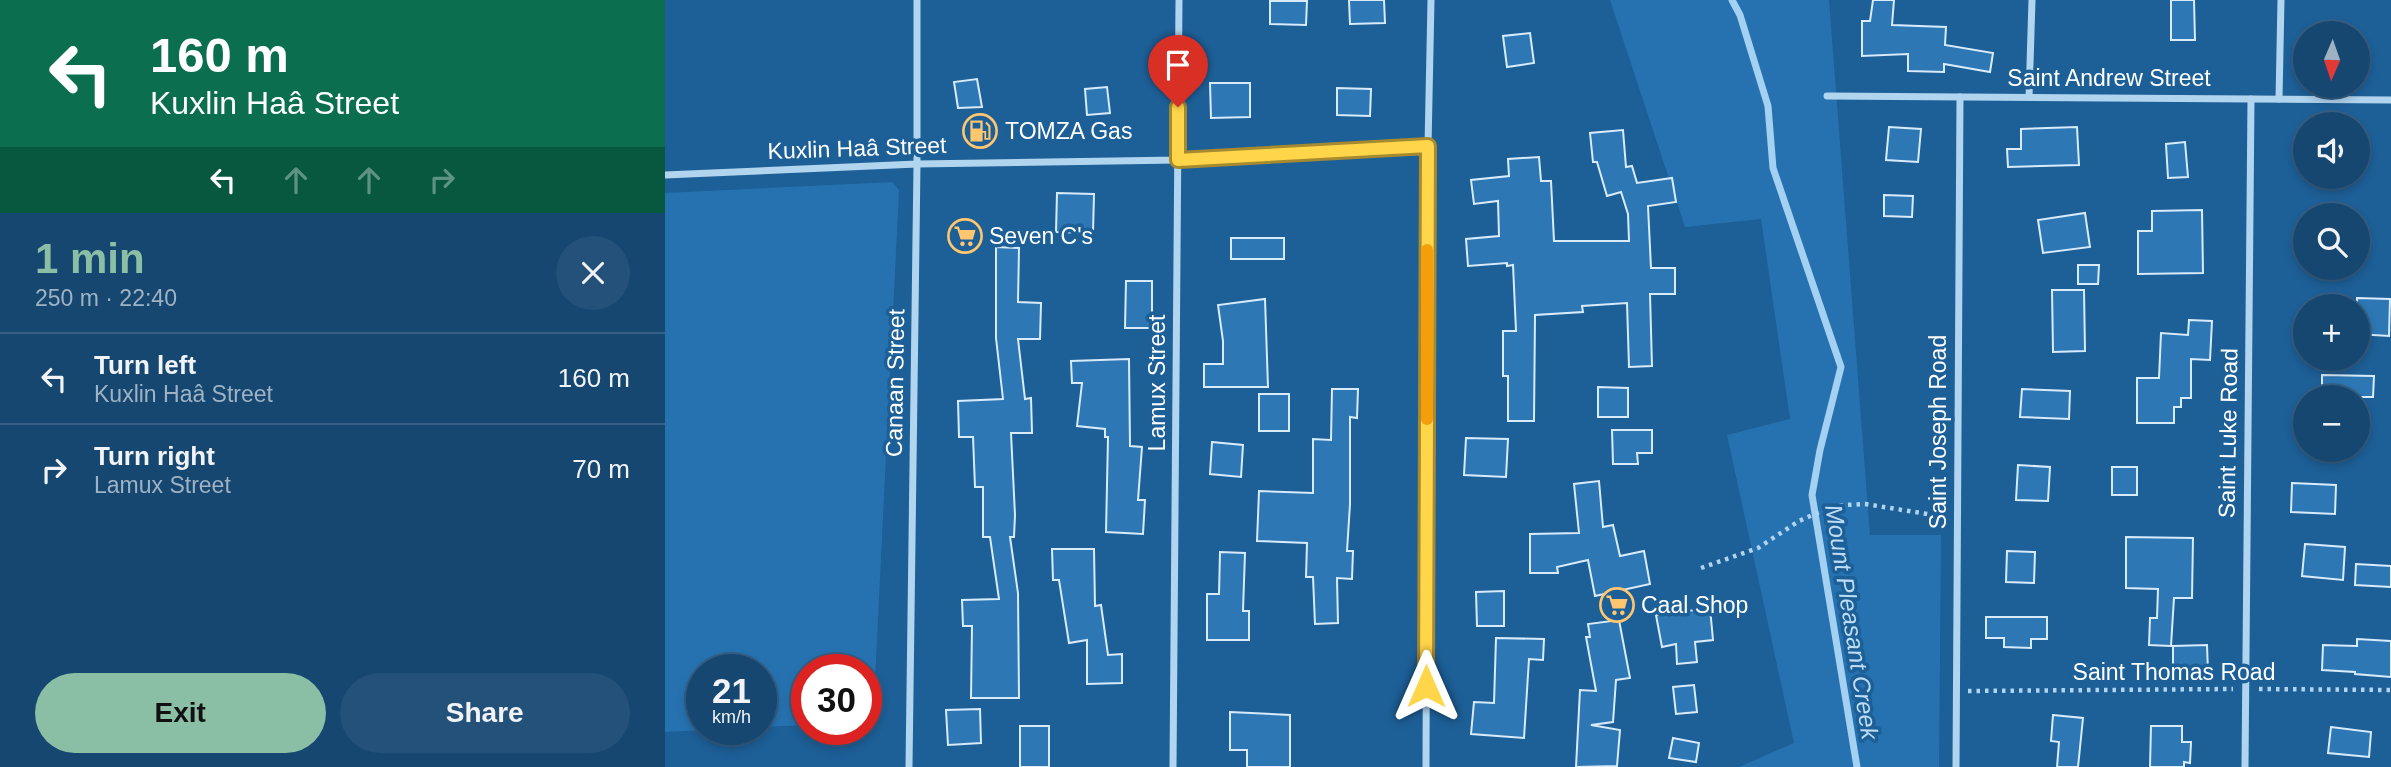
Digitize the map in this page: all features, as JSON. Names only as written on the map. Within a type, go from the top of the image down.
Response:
[{"type":"street","name":"Canaan Street","points":[[909,767],[918,164],[917,0]]},
{"type":"street","name":"Lamux Street","points":[[1173,767],[1179,0]]},
{"type":"street","points":[[1426,767],[1431,0]]},
{"type":"street","points":[[2029,97],[2032,0]]},
{"type":"street","points":[[2279,99],[2281,0]]},
{"type":"street","name":"Saint Andrew Street","points":[[1827,96],[2391,100]]},
{"type":"street","name":"Saint Joseph Road","points":[[1956,767],[1960,97]]},
{"type":"street","name":"Saint Luke Road","points":[[2245,767],[2251,99]]},
{"type":"street","name":"Kuxlin Haâ Street","points":[[665,175],[918,164],[1178,160],[1428,146]]},
{"type":"path","points":[[1701,568],[1758,548],[1799,521],[1826,509],[1865,503],[1957,519]]},
{"type":"path","name":"Saint Thomas Road","points":[[1957,691],[2391,690]]},
{"type":"shaded area","points":[[1610,0],[1829,0],[1870,535],[1941,535],[1939,767],[1739,767],[1794,743],[1727,435],[1790,419],[1761,219],[1685,227]]},
{"type":"shaded area","points":[[892,182],[899,190],[876,654],[791,654],[791,726],[777,726],[777,654],[686,654],[686,731],[665,732],[665,193]]},
{"type":"building","points":[[1349,0],[1384,0],[1385,23],[1350,24]]},
{"type":"building","points":[[1873,0],[1894,0],[1892,25],[1946,27],[1945,45],[1993,53],[1990,72],[1944,64],[1944,72],[1908,71],[1908,54],[1862,56],[1862,21],[1870,21]]},
{"type":"building","points":[[2171,0],[2194,0],[2195,40],[2171,40]]},
{"type":"building","points":[[1270,1],[1307,1],[1306,25],[1270,24]]},
{"type":"building","points":[[1530,33],[1534,63],[1507,67],[1503,36]]},
{"type":"building","points":[[977,79],[982,107],[958,108],[954,82]]},
{"type":"building","points":[[1210,83],[1250,83],[1250,117],[1211,118]]},
{"type":"building","points":[[1107,87],[1110,113],[1087,115],[1085,89]]},
{"type":"building","points":[[1337,88],[1371,89],[1370,116],[1337,115]]},
{"type":"building","points":[[1889,127],[1921,129],[1918,162],[1886,160]]},
{"type":"building","points":[[2077,127],[2079,165],[2008,167],[2007,149],[2021,149],[2021,129]]},
{"type":"building","points":[[1623,130],[1626,167],[1632,166],[1637,183],[1672,178],[1676,202],[1648,206],[1651,268],[1675,268],[1675,294],[1650,294],[1652,366],[1629,367],[1627,303],[1582,306],[1583,312],[1535,315],[1534,421],[1508,421],[1508,376],[1503,376],[1503,331],[1516,331],[1513,265],[1507,266],[1507,263],[1468,266],[1466,239],[1499,236],[1498,201],[1474,204],[1471,180],[1509,176],[1508,159],[1539,157],[1541,181],[1551,181],[1554,241],[1629,241],[1628,214],[1621,192],[1607,196],[1597,162],[1593,162],[1590,133]]},
{"type":"building","points":[[2185,142],[2188,177],[2168,178],[2166,144]]},
{"type":"building","points":[[1057,193],[1094,194],[1093,233],[1056,232]]},
{"type":"building","points":[[1884,195],[1913,196],[1912,217],[1884,216]]},
{"type":"building","points":[[2202,210],[2203,273],[2138,274],[2138,231],[2152,231],[2152,211]]},
{"type":"building","points":[[2085,213],[2090,247],[2043,253],[2038,220]]},
{"type":"building","points":[[1231,238],[1284,238],[1284,259],[1231,259]]},
{"type":"building","points":[[996,247],[1019,248],[1018,302],[1041,303],[1040,339],[1018,339],[1025,399],[1031,398],[1032,433],[1011,433],[1015,515],[1014,537],[1010,537],[1018,593],[1019,698],[971,698],[972,626],[963,626],[962,600],[999,599],[990,537],[983,537],[983,487],[975,487],[973,437],[959,437],[958,401],[1003,399],[996,338]]},
{"type":"building","points":[[2078,265],[2099,265],[2098,284],[2078,284]]},
{"type":"building","points":[[1126,281],[1152,281],[1152,328],[1125,328]]},
{"type":"building","points":[[2052,290],[2084,290],[2085,351],[2053,352]]},
{"type":"building","points":[[2370,298],[2390,299],[2389,336],[2370,335]]},
{"type":"building","points":[[1265,299],[1268,387],[1204,387],[1204,364],[1223,364],[1218,305]]},
{"type":"building","points":[[2189,320],[2212,321],[2210,360],[2191,359],[2191,398],[2181,398],[2181,407],[2174,407],[2174,423],[2137,423],[2137,378],[2159,378],[2161,333],[2188,335]]},
{"type":"building","points":[[1129,359],[1130,446],[1142,447],[1138,500],[1145,500],[1143,534],[1106,532],[1108,437],[1105,437],[1105,429],[1077,426],[1082,383],[1072,383],[1071,361]]},
{"type":"building","points":[[2322,375],[2374,376],[2373,397],[2370,397],[2370,385],[2322,385]]},
{"type":"building","points":[[1598,387],[1628,388],[1628,417],[1598,417]]},
{"type":"building","points":[[1332,389],[1358,389],[1357,418],[1350,417],[1347,551],[1353,551],[1352,579],[1337,578],[1338,623],[1315,624],[1313,577],[1306,577],[1307,543],[1257,541],[1259,491],[1313,493],[1313,439],[1331,440]]},
{"type":"building","points":[[2022,389],[2070,391],[2069,419],[2020,417]]},
{"type":"building","points":[[1259,394],[1289,394],[1289,431],[1259,431]]},
{"type":"building","points":[[1612,430],[1652,430],[1652,453],[1637,453],[1638,464],[1613,464]]},
{"type":"building","points":[[1466,438],[1508,439],[1506,477],[1464,475]]},
{"type":"building","points":[[1212,442],[1243,445],[1241,477],[1210,474]]},
{"type":"building","points":[[2018,465],[2050,467],[2048,501],[2016,500]]},
{"type":"building","points":[[2112,467],[2137,467],[2137,495],[2112,495]]},
{"type":"building","points":[[1599,481],[1603,527],[1613,525],[1620,556],[1644,551],[1650,584],[1595,596],[1588,560],[1557,567],[1558,573],[1530,573],[1530,534],[1579,533],[1574,484]]},
{"type":"building","points":[[2292,483],[2336,485],[2335,514],[2291,512]]},
{"type":"building","points":[[2126,537],[2193,538],[2192,598],[2174,598],[2171,646],[2149,645],[2150,618],[2157,618],[2158,589],[2126,588]]},
{"type":"building","points":[[2305,544],[2345,547],[2343,580],[2302,576]]},
{"type":"building","points":[[1052,549],[1094,549],[1095,606],[1101,605],[1108,655],[1122,654],[1122,683],[1087,684],[1087,640],[1069,643],[1059,580],[1053,580]]},
{"type":"building","points":[[2007,551],[2035,552],[2034,583],[2006,582]]},
{"type":"building","points":[[1220,552],[1245,553],[1243,611],[1249,611],[1249,640],[1207,640],[1207,594],[1219,594]]},
{"type":"building","points":[[2356,564],[2391,566],[2391,587],[2355,585]]},
{"type":"building","points":[[1504,591],[1504,626],[1477,626],[1476,592]]},
{"type":"building","points":[[1710,608],[1713,640],[1695,642],[1697,662],[1677,664],[1676,644],[1662,647],[1656,615]]},
{"type":"building","points":[[1986,617],[2047,617],[2047,639],[2031,639],[2031,648],[2004,647],[2004,638],[1986,638]]},
{"type":"building","points":[[1619,620],[1630,678],[1616,680],[1613,722],[1591,725],[1620,730],[1617,766],[1576,767],[1580,690],[1596,691],[1586,637],[1590,637],[1588,624]]},
{"type":"building","points":[[1496,638],[1544,639],[1543,660],[1529,659],[1524,738],[1471,734],[1474,702],[1494,703]]},
{"type":"building","points":[[2357,639],[2391,641],[2391,677],[2322,670],[2323,645],[2357,646]]},
{"type":"building","points":[[2207,645],[2208,672],[2182,673],[2182,668],[2173,668],[2173,646]]},
{"type":"building","points":[[1694,685],[1697,712],[1676,714],[1673,687]]},
{"type":"building","points":[[980,709],[981,743],[948,745],[946,710]]},
{"type":"building","points":[[1230,712],[1290,715],[1290,767],[1247,767],[1247,750],[1230,750]]},
{"type":"building","points":[[2053,715],[2083,718],[2078,767],[2057,767],[2059,742],[2051,741]]},
{"type":"building","points":[[1020,726],[1049,726],[1049,767],[1020,767]]},
{"type":"building","points":[[2151,726],[2182,726],[2182,742],[2191,742],[2190,763],[2184,762],[2184,767],[2150,767]]},
{"type":"building","points":[[2331,727],[2371,732],[2369,757],[2328,753]]},
{"type":"building","points":[[1673,738],[1699,743],[1696,762],[1669,758]]},
{"type":"waterway","name":"Mount Pleasant Creek","points":[[1732,0],[1740,15],[1768,106],[1773,168],[1841,367],[1820,450],[1812,495],[1857,767]]},
{"type":"slow traffic","points":[[1427,250],[1427,419]]},
{"type":"place","name":"TOMZA Gas","points":[[980,131]]},
{"type":"place","name":"Seven C's","points":[[965,236]]},
{"type":"place","name":"Caal Shop","points":[[1617,605]]},
{"type":"route","points":[[1178,107],[1178,160],[1428,146],[1426,686]]}]
